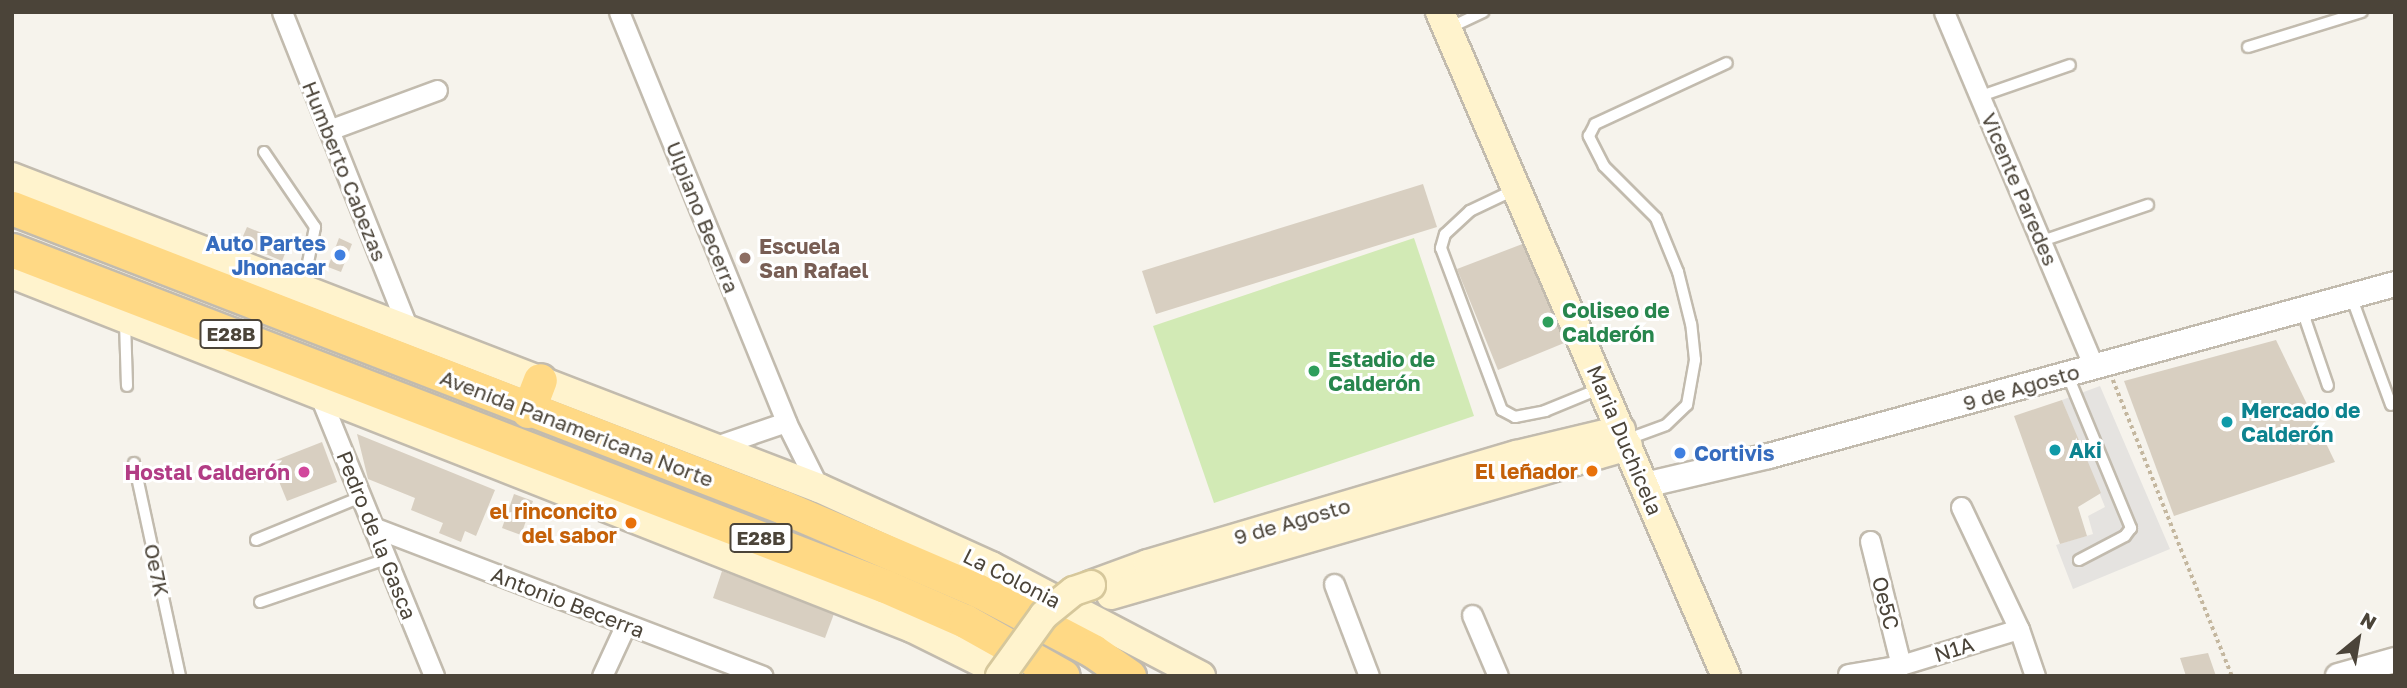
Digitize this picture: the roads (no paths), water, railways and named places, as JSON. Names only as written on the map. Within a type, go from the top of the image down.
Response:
[{"type":"highway","name":"Avenida Panamericana Norte","points":[[12,208],[528,411],[783,507],[977,590],[1093,651],[1129,676]]},
{"type":"highway","name":"Avenida Panamericana Norte","points":[[12,250],[447,429],[885,586],[965,621],[1063,676]]},
{"type":"highway","points":[[528,411],[540,380]]},
{"type":"main road","name":"Maria Duchicela","points":[[1443,21],[1726,676]]},
{"type":"main road","name":"Avenida Panamericana Norte","points":[[12,177],[716,446],[819,488]]},
{"type":"main road","name":"Avenida Panamericana Norte","points":[[12,274],[319,394],[447,429],[912,628],[1009,676]]},
{"type":"main road","name":"9 de Agosto","points":[[1000,676],[1044,615],[1074,591],[1096,591],[1625,439]]},
{"type":"main road","name":"La Colonia","points":[[819,488],[991,566],[1201,676]]},
{"type":"main road","name":"9 de Agosto","points":[[1018,676],[1056,627],[1085,604],[1096,591]]},
{"type":"street","name":"Humberto Cabezas","points":[[282,12],[408,329]]},
{"type":"street","name":"Ulpiano Becerra","points":[[620,12],[786,422],[819,488]]},
{"type":"street","name":"Vicente Paredes","points":[[1944,12],[2042,241],[2100,366]]},
{"type":"street","points":[[329,130],[437,90]]},
{"type":"street","name":"9 de Agosto","points":[[1645,485],[2067,375],[2395,284]]},
{"type":"street","name":"Pedro de la Gasca","points":[[319,394],[434,676]]},
{"type":"street","points":[[716,446],[786,422]]},
{"type":"street","points":[[1961,507],[2018,629],[2035,676]]},
{"type":"street","name":"Antonio Becerra","points":[[373,527],[763,676]]},
{"type":"street","name":"Oe5C","points":[[1870,541],[1901,665]]},
{"type":"street","points":[[1334,584],[1369,676]]},
{"type":"street","points":[[1472,615],[1498,676]]},
{"type":"street","points":[[602,676],[626,624]]},
{"type":"street","name":"N1A","points":[[1848,674],[1901,665],[2018,629]]},
{"type":"street","points":[[2338,676],[2395,660]]},
{"type":"lane","points":[[1443,21],[1484,12]]},
{"type":"lane","points":[[2248,47],[2362,12]]},
{"type":"lane","points":[[1625,439],[1667,425],[1687,405],[1695,360],[1691,324],[1678,272],[1656,218],[1604,166],[1589,136],[1595,124],[1727,63]]},
{"type":"lane","points":[[1981,96],[2070,65]]},
{"type":"lane","points":[[264,152],[315,227],[303,289]]},
{"type":"lane","points":[[1515,190],[1470,211],[1445,234],[1441,248],[1502,410],[1515,417],[1545,411],[1603,387]]},
{"type":"lane","points":[[2042,241],[2148,205]]},
{"type":"lane","points":[[2351,296],[2391,405]]},
{"type":"lane","points":[[2301,309],[2328,386]]},
{"type":"lane","points":[[126,318],[127,386]]},
{"type":"lane","points":[[2067,375],[2131,528],[2125,536],[2079,560]]},
{"type":"lane","name":"Oe7K","points":[[134,463],[180,676]]},
{"type":"lane","points":[[256,540],[361,497]]},
{"type":"lane","points":[[260,602],[386,559]]},
{"type":"place","name":"Auto Partes Jhonacar","points":[[340,255]]},
{"type":"place","name":"Escuela San Rafael","points":[[745,258]]},
{"type":"place","name":"Coliseo de Calderón","points":[[1548,322]]},
{"type":"place","name":"Estadio de Calderón","points":[[1314,371]]},
{"type":"place","name":"Mercado de Calderón","points":[[2227,422]]},
{"type":"place","name":"Aki","points":[[2055,450]]},
{"type":"place","name":"Cortivis","points":[[1680,453]]},
{"type":"place","name":"El leñador","points":[[1592,471]]},
{"type":"place","name":"Hostal Calderón","points":[[304,472]]},
{"type":"place","name":"el rinconcito del sabor","points":[[631,523]]}]
